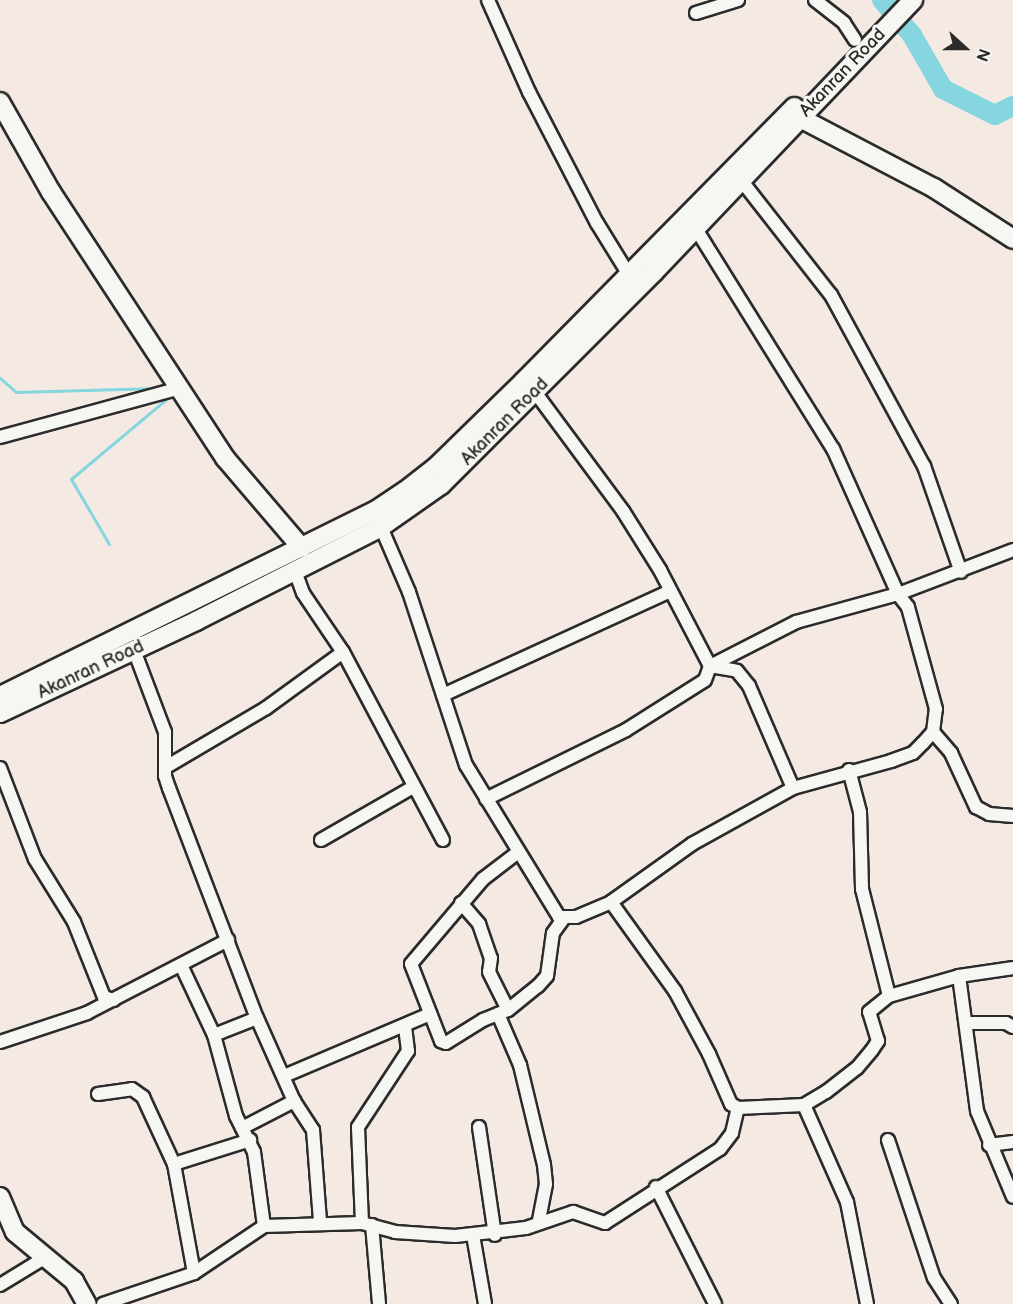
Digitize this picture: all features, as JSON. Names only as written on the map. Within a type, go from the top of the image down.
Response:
[{"type":"main road","name":"Akanran Road","points":[[0,696],[375,511],[436,466],[629,275],[855,40],[906,2]]},
{"type":"main road","name":"Akanran Road","points":[[0,714],[262,588],[381,527],[441,485],[741,180],[800,118],[888,17]]},
{"type":"main road","points":[[0,102],[51,192],[225,458],[302,548]]},
{"type":"main road","points":[[800,118],[934,188],[1013,239]]},
{"type":"main road","points":[[256,570],[262,588]]},
{"type":"main road","points":[[0,1197],[15,1232],[74,1281],[87,1304]]},
{"type":"street","points":[[488,0],[548,130],[629,275]]},
{"type":"street","points":[[696,13],[738,0]]},
{"type":"street","points":[[815,0],[844,23],[855,40]]},
{"type":"street","points":[[741,180],[831,295],[924,466],[961,572]]},
{"type":"street","points":[[517,853],[483,879],[411,964],[429,1014],[441,1041],[446,1043],[503,1012],[547,976],[548,945],[564,918],[611,902],[692,844],[793,788],[913,753],[933,732],[936,709],[922,649],[908,607],[898,594],[833,449],[695,227]]},
{"type":"street","points":[[0,437],[180,388]]},
{"type":"street","points":[[535,392],[622,511],[670,591],[710,666]]},
{"type":"street","points":[[381,527],[409,592],[465,765],[547,903],[564,918]]},
{"type":"street","points":[[486,799],[626,730],[705,680],[710,666],[796,622],[898,594],[961,572],[1013,550]]},
{"type":"street","points":[[295,571],[303,593],[343,652],[443,840]]},
{"type":"street","points":[[443,695],[670,591]]},
{"type":"street","points":[[134,650],[165,732],[169,788],[256,1018],[294,1101],[316,1142],[320,1222]]},
{"type":"street","points":[[166,767],[266,708],[343,652]]},
{"type":"street","points":[[710,666],[737,671],[749,686],[793,788]]},
{"type":"street","points":[[933,732],[951,753],[976,807],[989,814],[1013,816]]},
{"type":"street","points":[[0,768],[35,859],[74,922],[104,997],[114,1000]]},
{"type":"street","points":[[849,770],[860,812],[862,889],[889,996]]},
{"type":"street","points":[[321,840],[413,787]]},
{"type":"street","points":[[611,902],[675,991],[710,1054],[731,1104],[738,1108],[804,1105],[850,1074],[878,1041],[868,1012],[889,996],[959,976],[1013,968]]},
{"type":"street","points":[[461,903],[479,924],[491,958],[489,972],[520,1065],[544,1165],[546,1184],[539,1221]]},
{"type":"street","points":[[0,1042],[114,1000],[228,940]]},
{"type":"street","points":[[181,965],[214,1035],[242,1128],[250,1140],[256,1159],[264,1226]]},
{"type":"street","points":[[959,976],[977,1111],[989,1145],[1013,1197]]},
{"type":"street","points":[[284,1076],[429,1014]]},
{"type":"street","points":[[214,1035],[256,1018]]},
{"type":"street","points":[[967,1023],[1006,1023],[1013,1028]]},
{"type":"street","points":[[379,1304],[367,1224],[358,1127],[408,1050],[405,1025]]},
{"type":"street","points":[[98,1094],[139,1091],[174,1164],[194,1273]]},
{"type":"street","points":[[242,1128],[294,1101]]},
{"type":"street","points":[[804,1105],[847,1202],[867,1304]]},
{"type":"street","points":[[103,1304],[194,1273],[264,1226],[320,1222],[367,1224],[428,1235],[473,1235],[495,1234],[573,1212],[605,1223],[656,1187],[720,1149],[732,1133],[738,1108]]},
{"type":"street","points":[[479,1127],[495,1234]]},
{"type":"street","points":[[174,1164],[250,1140]]},
{"type":"street","points":[[888,1140],[934,1278],[951,1304]]},
{"type":"street","points":[[989,1145],[1013,1142]]},
{"type":"street","points":[[656,1187],[715,1304]]},
{"type":"street","points":[[473,1235],[485,1304]]},
{"type":"street","points":[[0,1285],[44,1258]]},
{"type":"waterway","points":[[882,0],[912,35],[943,89],[995,115],[1013,106]]},
{"type":"waterway","points":[[0,378],[16,392],[158,388]]},
{"type":"waterway","points":[[109,544],[71,479],[171,395]]}]
